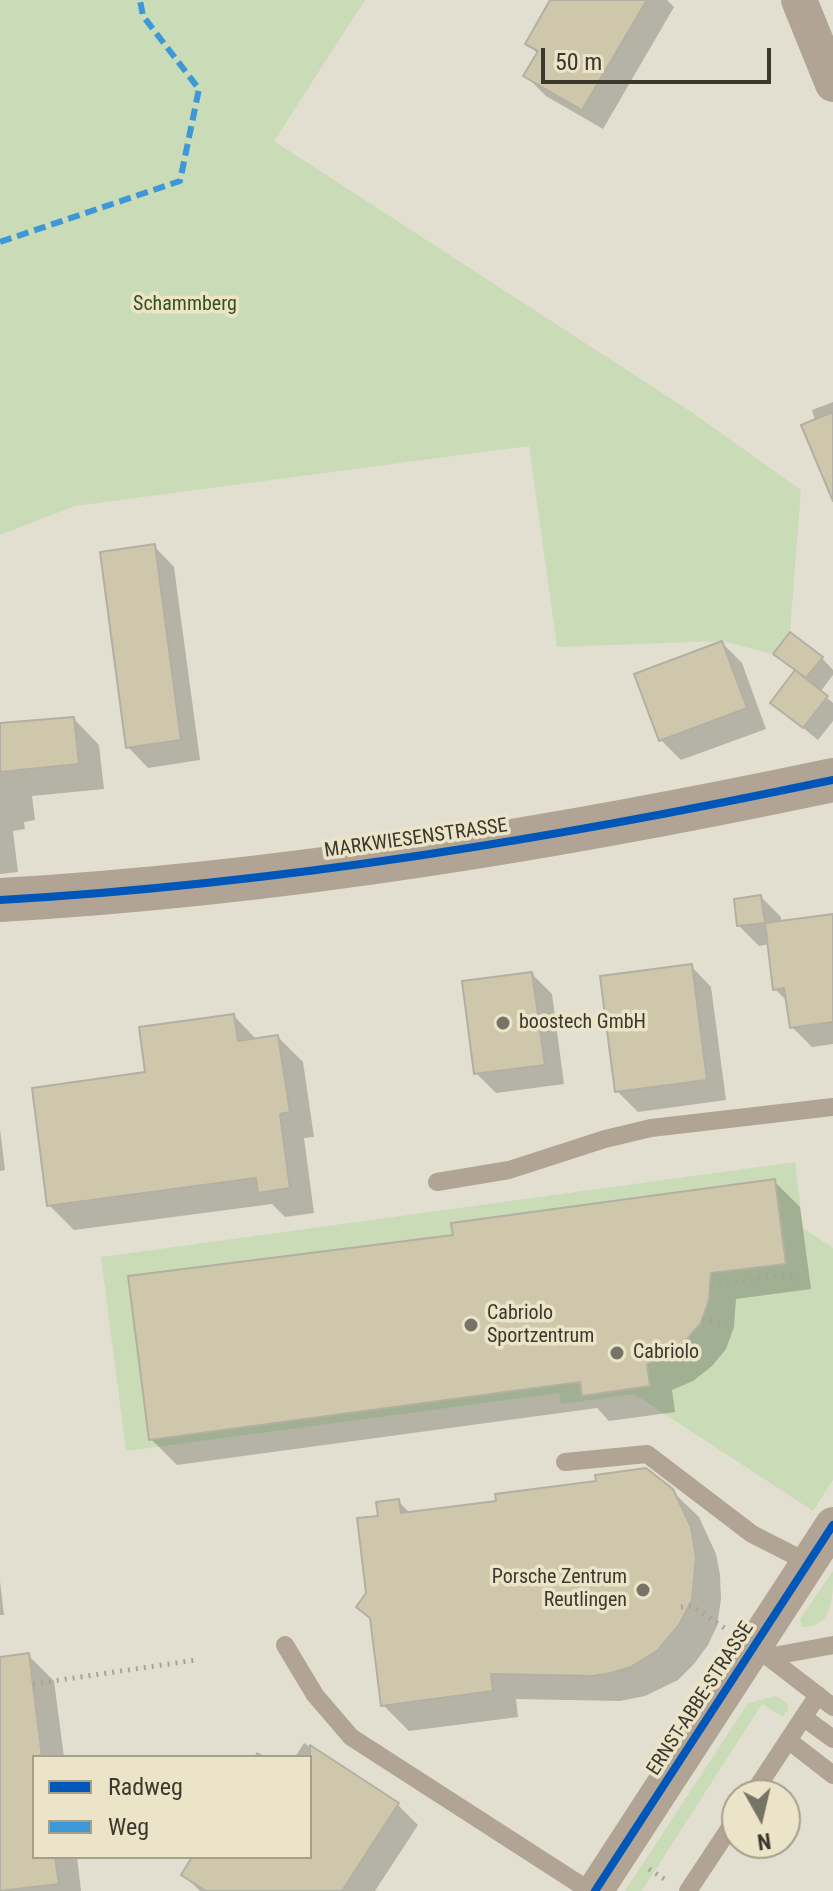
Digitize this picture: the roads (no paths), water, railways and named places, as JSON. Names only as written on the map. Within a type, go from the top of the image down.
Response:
[{"type":"street","points":[[799,0],[833,84]]},
{"type":"street","name":"MARKWIESENSTRASSE","points":[[0,900],[206,882],[427,855],[585,830],[833,780]]},
{"type":"street","name":"ERNST-ABBE-STRASSE","points":[[592,1891],[750,1644],[833,1525]]},
{"type":"lane","points":[[437,1182],[509,1170],[605,1139],[651,1128],[833,1107]]},
{"type":"lane","points":[[565,1462],[647,1454],[752,1534],[809,1563]]},
{"type":"lane","points":[[750,1644],[833,1645]]},
{"type":"lane","points":[[750,1644],[833,1707]]},
{"type":"lane","name":"ERNST-ABBE-STRASSE","points":[[285,1645],[308,1685],[351,1737],[592,1891]]},
{"type":"lane","points":[[762,1779],[818,1695]]},
{"type":"lane","points":[[803,1717],[833,1739]]},
{"type":"lane","points":[[788,1740],[833,1775]]},
{"type":"lane","points":[[688,1891],[721,1841]]},
{"type":"place","name":"boostech GmbH","points":[[503,1023]]},
{"type":"place","name":"Cabriolo Sportzentrum","points":[[471,1325]]},
{"type":"place","name":"Cabriolo","points":[[617,1353]]},
{"type":"place","name":"Porsche Zentrum Reutlingen","points":[[643,1590]]},
{"type":"park label","name":"Schammberg","points":[[185,305]]}]
